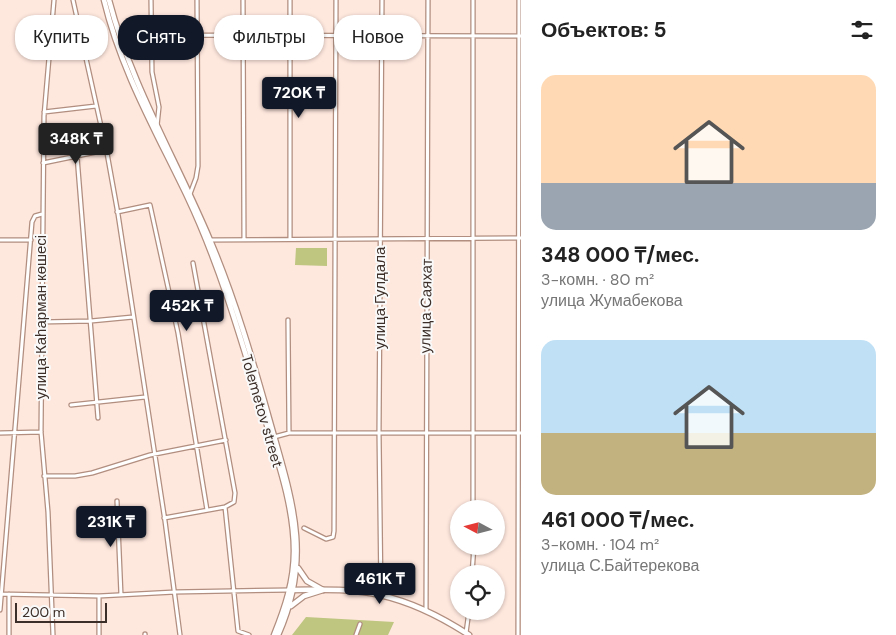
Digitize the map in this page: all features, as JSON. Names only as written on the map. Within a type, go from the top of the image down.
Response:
[{"type":"main road","name":"Tolemetov street","points":[[104,0],[129,76],[206,240],[236,322],[270,434],[292,525],[294,563],[290,606],[278,635]]},
{"type":"main road","name":"Tolemetov street","points":[[109,0],[133,75],[155,129],[190,194],[210,240],[248,345],[295,515],[298,539],[297,568],[292,590],[274,635]]},
{"type":"main road","points":[[297,568],[307,581],[322,590]]},
{"type":"main road","points":[[292,590],[322,590],[381,595],[451,623],[467,634]]},
{"type":"main road","points":[[290,606],[304,596],[322,590]]},
{"type":"street","name":"улица Каһарман көшесі","points":[[53,635],[40,432],[44,112],[54,0]]},
{"type":"street","points":[[73,0],[106,150],[117,212],[180,635]]},
{"type":"street","points":[[151,0],[151,15]]},
{"type":"street","points":[[198,0],[198,15]]},
{"type":"street","points":[[243,0],[243,15]]},
{"type":"street","points":[[290,0],[290,15]]},
{"type":"street","points":[[336,0],[336,15]]},
{"type":"street","name":"улица Гулдала","points":[[382,0],[382,15]]},
{"type":"street","name":"улица Саяхат","points":[[426,612],[425,433],[428,0]]},
{"type":"street","points":[[473,0],[473,500]]},
{"type":"street","points":[[518,635],[520,433],[519,0]]},
{"type":"street","points":[[422,36],[520,36]]},
{"type":"street","points":[[152,60],[158,107],[155,129]]},
{"type":"street","points":[[190,194],[198,166],[198,60]]},
{"type":"street","points":[[243,60],[244,239]]},
{"type":"street","points":[[290,60],[290,238]]},
{"type":"street","points":[[304,528],[321,538],[330,539],[333,537],[335,433],[335,60]]},
{"type":"street","name":"улица Гулдала","points":[[381,60],[379,432],[381,595]]},
{"type":"street","points":[[44,112],[96,106]]},
{"type":"street","points":[[43,163],[106,150]]},
{"type":"street","points":[[77,156],[98,418]]},
{"type":"street","points":[[117,212],[150,205],[178,333],[207,510]]},
{"type":"street","points":[[0,610],[31,240],[35,216],[42,214]]},
{"type":"street","points":[[210,240],[520,238]]},
{"type":"street","points":[[0,240],[31,240]]},
{"type":"street","points":[[164,518],[225,507],[236,499],[193,263]]},
{"type":"street","points":[[41,322],[91,321],[133,317]]},
{"type":"street","points":[[288,320],[289,433]]},
{"type":"street","points":[[71,405],[145,397]]},
{"type":"street","points":[[0,433],[40,432]]},
{"type":"street","points":[[274,437],[289,433],[520,433]]},
{"type":"street","points":[[44,476],[75,476],[92,473],[154,454],[226,440]]},
{"type":"street","points":[[118,501],[121,595]]},
{"type":"street","points":[[225,507],[238,631],[249,635]]},
{"type":"street","points":[[2,594],[99,596],[234,590],[292,590]]},
{"type":"street","points":[[8,594],[9,635]]},
{"type":"street","points":[[99,596],[99,635]]},
{"type":"street","points":[[467,634],[468,620]]},
{"type":"street","points":[[356,635],[360,624]]},
{"type":"green space","points":[[296,248],[327,248],[327,266],[295,265]]},
{"type":"green space","points":[[306,617],[394,622],[388,635],[292,635]]}]
